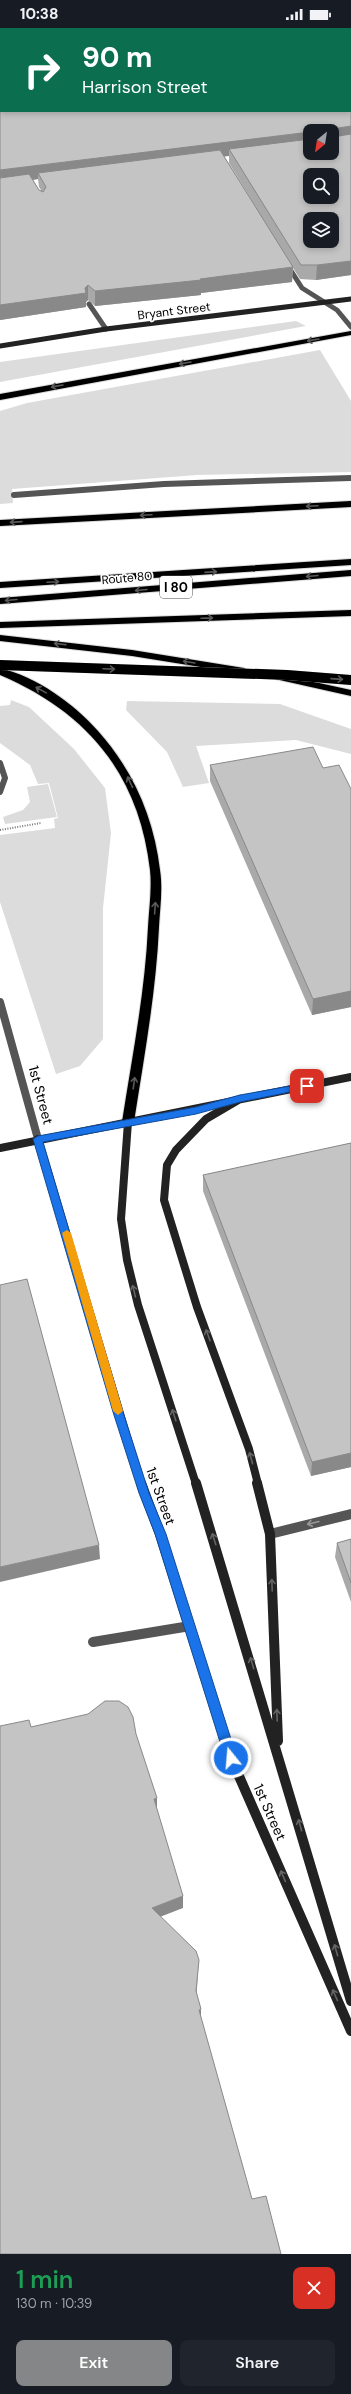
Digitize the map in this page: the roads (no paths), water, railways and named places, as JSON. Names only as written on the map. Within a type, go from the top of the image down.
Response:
[{"type":"highway","points":[[0,397],[351,333]]},
{"type":"highway","points":[[0,523],[351,504]]},
{"type":"highway","points":[[0,585],[351,562]]},
{"type":"highway","name":"Route 80","points":[[0,601],[351,573]]},
{"type":"highway","name":"I 80","points":[[0,625],[351,613]]},
{"type":"highway","points":[[0,638],[132,652],[298,681],[351,693]]},
{"type":"highway","points":[[0,665],[287,675],[351,680]]},
{"type":"highway","points":[[0,671],[59,701],[87,723],[108,746],[126,773],[138,800],[146,824],[155,870],[154,947],[128,1122]]},
{"type":"main road","name":"Bryant Street","points":[[0,346],[106,329],[351,299]]},
{"type":"main road","points":[[0,1148],[38,1139],[196,1110],[240,1099],[351,1077]]},
{"type":"main road","points":[[240,1099],[206,1119],[176,1150],[167,1165],[164,1200],[197,1307],[249,1449],[270,1534],[279,1754]]},
{"type":"main road","points":[[128,1122],[121,1219],[127,1260],[138,1305],[217,1548],[351,2001]]},
{"type":"main road","name":"1st Street","points":[[38,1139],[118,1412],[190,1626],[231,1758],[351,2031]]},
{"type":"street","points":[[285,262],[300,286],[338,310],[351,327]]},
{"type":"street","points":[[89,304],[106,329]]},
{"type":"street","points":[[14,496],[164,484],[351,478]]},
{"type":"street","points":[[0,764],[5,770],[6,780],[0,792]]},
{"type":"street","name":"1st Street","points":[[0,1002],[38,1139]]},
{"type":"street","points":[[270,1534],[351,1514]]},
{"type":"street","points":[[93,1642],[190,1626]]}]
